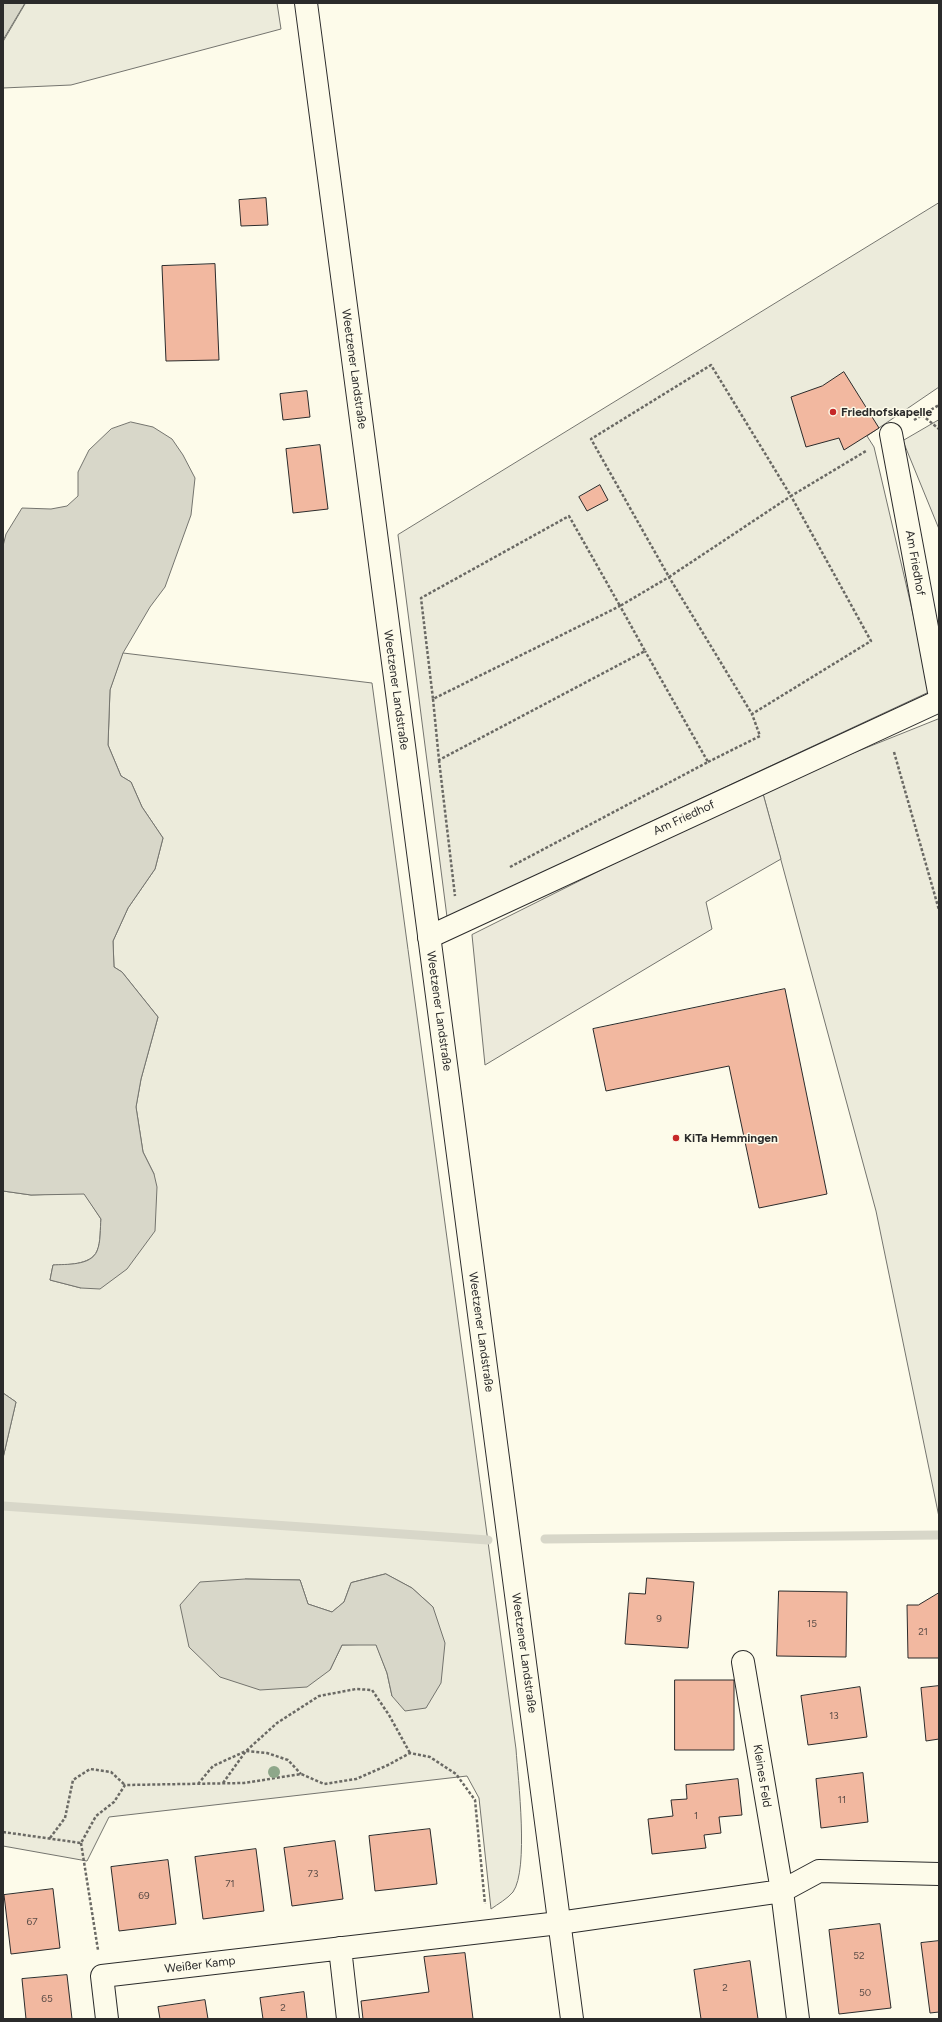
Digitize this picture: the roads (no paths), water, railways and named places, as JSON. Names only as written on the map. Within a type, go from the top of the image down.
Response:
[{"type":"street","name":"Weetzener Landstraße","points":[[306,3],[572,2019]]},
{"type":"street","name":"Am Friedhof","points":[[891,434],[939,692]]},
{"type":"street","name":"Am Friedhof","points":[[429,937],[739,792],[939,701]]},
{"type":"street","name":"Kleines Feld","points":[[743,1662],[782,1891],[798,2019]]},
{"type":"street","points":[[559,1923],[782,1891],[819,1872],[939,1874]]},
{"type":"street","name":"Weißer Kamp","points":[[107,2019],[102,1976],[559,1923]]},
{"type":"street","points":[[340,1948],[348,2019]]},
{"type":"waterway","points":[[3,1506],[488,1540]]},
{"type":"waterway","points":[[545,1539],[939,1535]]},
{"type":"place","name":"Friedhofskapelle","points":[[833,412]]},
{"type":"place","name":"KiTa Hemmingen","points":[[676,1138]]}]
